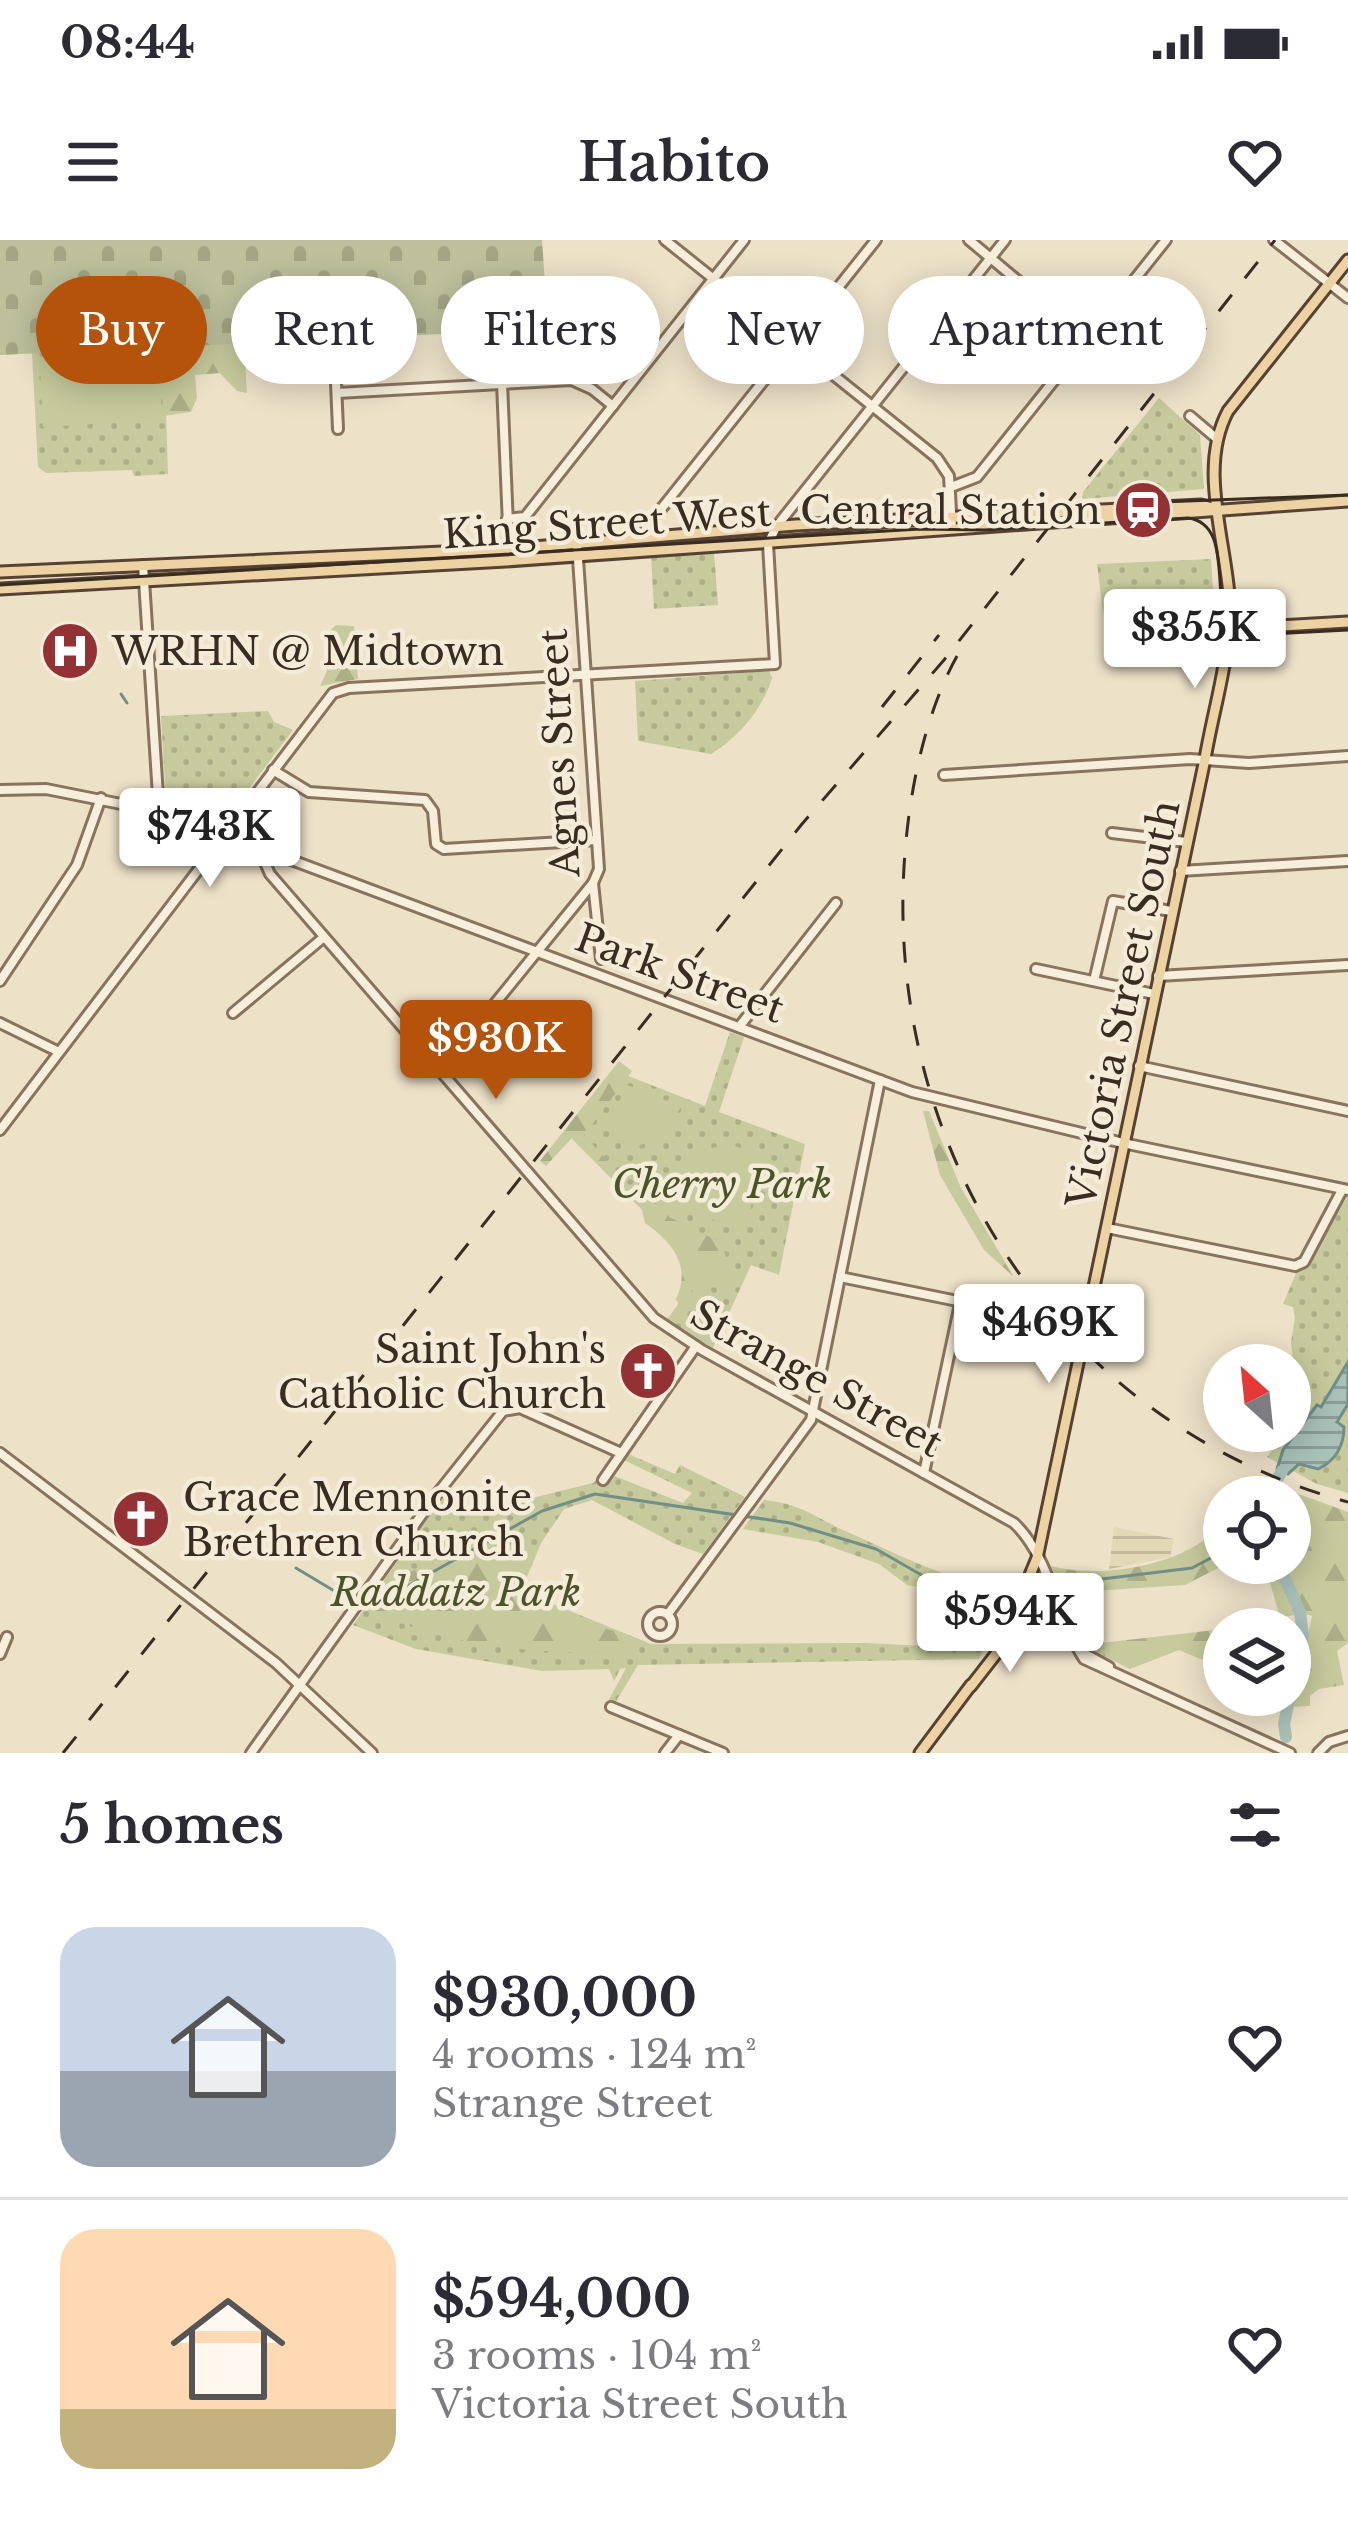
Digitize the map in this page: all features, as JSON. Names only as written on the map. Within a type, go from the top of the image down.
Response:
[{"type":"main road","points":[[1216,438],[1228,411],[1348,260]]},
{"type":"main road","name":"Victoria Street South","points":[[920,1753],[999,1643],[1023,1600],[1037,1558],[1230,629],[1216,438]]},
{"type":"main road","name":"King Street West","points":[[0,589],[577,550],[768,544],[1202,505],[1218,510],[1348,501]]},
{"type":"main road","name":"King Street West","points":[[0,572],[577,550],[776,527],[952,524]]},
{"type":"main road","points":[[1230,629],[1348,622]]},
{"type":"main road","points":[[1023,1600],[1037,1594],[1053,1598]]},
{"type":"street","points":[[664,240],[709,276]]},
{"type":"street","points":[[715,276],[744,240]]},
{"type":"street","points":[[848,276],[877,240]]},
{"type":"street","points":[[969,240],[1015,276]]},
{"type":"street","points":[[0,1130],[333,693],[349,688],[775,664],[768,544],[776,527],[1005,240]]},
{"type":"street","points":[[1137,276],[1166,240]]},
{"type":"street","points":[[1274,240],[1348,298]]},
{"type":"street","points":[[507,519],[525,517],[684,316]]},
{"type":"street","points":[[337,384],[338,429]]},
{"type":"street","points":[[337,393],[486,384]]},
{"type":"street","points":[[502,384],[509,549]]},
{"type":"street","points":[[585,384],[613,406]]},
{"type":"street","points":[[645,539],[646,528],[762,384]]},
{"type":"street","points":[[844,384],[945,468],[952,524]]},
{"type":"street","points":[[951,487],[977,477],[1051,384]]},
{"type":"street","points":[[1190,416],[1216,438]]},
{"type":"street","name":"Agnes Street","points":[[577,550],[598,869],[592,883],[601,959]]},
{"type":"street","points":[[143,566],[159,811]]},
{"type":"street","points":[[944,775],[1205,759],[1249,763],[1348,757]]},
{"type":"street","points":[[273,770],[309,792],[425,800],[434,811],[436,844],[444,849],[596,840]]},
{"type":"street","name":"Park Street","points":[[0,790],[46,789],[159,811],[937,1100],[1345,1190]]},
{"type":"street","points":[[0,981],[77,866],[100,798]]},
{"type":"street","points":[[1112,833],[1186,842]]},
{"type":"street","name":"Strange Street","points":[[257,847],[270,874],[654,1318],[1014,1523],[1037,1558],[1078,1651],[1087,1661],[1290,1753]]},
{"type":"street","points":[[1180,871],[1348,861]]},
{"type":"street","points":[[440,1070],[592,883]]},
{"type":"street","points":[[1094,981],[1113,901],[1171,911]]},
{"type":"street","points":[[739,1027],[836,902]]},
{"type":"street","points":[[233,1013],[324,937]]},
{"type":"street","points":[[1157,976],[1348,965]]},
{"type":"street","points":[[1036,970],[1154,994]]},
{"type":"street","points":[[0,1023],[59,1052]]},
{"type":"street","points":[[1139,1066],[1348,1111]]},
{"type":"street","points":[[668,1614],[811,1420],[880,1080]]},
{"type":"street","points":[[1106,1228],[1301,1265],[1345,1190]]},
{"type":"street","points":[[840,1277],[1084,1327]]},
{"type":"street","points":[[924,1474],[960,1304]]},
{"type":"street","points":[[603,1480],[697,1346]]},
{"type":"street","points":[[251,1753],[433,1499],[503,1411],[520,1408],[622,1453]]},
{"type":"street","points":[[0,1453],[276,1664],[373,1753]]},
{"type":"street","points":[[0,1654],[8,1637]]},
{"type":"street","points":[[611,1707],[723,1753]]},
{"type":"street","points":[[665,1753],[679,1735]]},
{"type":"street","points":[[1318,1753],[1329,1742],[1348,1736]]},
{"type":"shaded area","points":[[1114,1527],[1174,1539],[1170,1557],[1109,1569]]},
{"type":"green space","points":[[0,240],[542,240],[544,276],[441,276],[441,334],[417,335],[417,276],[231,276],[231,344],[207,345],[207,276],[36,276],[36,353],[0,355]]},
{"type":"green space","points":[[136,258],[157,276],[137,276]]},
{"type":"green space","points":[[207,319],[231,338],[231,384],[246,384],[247,393],[237,391],[220,373],[207,374]]},
{"type":"green space","points":[[32,353],[36,353],[36,384],[165,384],[168,474],[134,476],[132,470],[46,473],[38,467]]},
{"type":"green space","points":[[41,384],[160,384],[162,420],[43,427]]},
{"type":"green space","points":[[161,384],[196,384],[191,412],[163,416]]},
{"type":"green space","points":[[1159,398],[1200,435],[1204,489],[1082,499],[1083,492]]},
{"type":"green space","points":[[714,552],[718,605],[654,609],[651,556]]},
{"type":"green space","points":[[1211,559],[1215,618],[1207,589],[1137,592],[1138,609],[1103,612],[1097,564]]},
{"type":"green space","points":[[336,625],[354,626],[358,679],[320,686],[327,671],[328,633]]},
{"type":"green space","points":[[769,671],[772,678],[756,712],[711,754],[638,741],[635,681]]},
{"type":"green space","points":[[268,711],[274,722],[293,730],[223,823],[166,801],[161,716]]},
{"type":"green space","name":"Cherry Park","points":[[730,1032],[744,1037],[719,1112],[805,1144],[779,1275],[751,1265],[713,1348],[665,1322],[714,1256],[637,1204],[572,1139],[623,1074],[705,1106]]},
{"type":"green space","points":[[619,1061],[632,1071],[584,1135],[639,1196],[720,1242],[732,1271],[725,1289],[707,1282],[695,1287],[680,1307],[676,1299],[682,1276],[677,1256],[645,1223],[642,1210],[572,1138],[546,1166],[540,1161]]},
{"type":"green space","points":[[625,1084],[681,1107],[666,1132],[639,1146],[608,1138]]},
{"type":"green space","points":[[923,1111],[929,1111],[961,1188],[1014,1277],[984,1250],[940,1175]]},
{"type":"green space","points":[[726,1143],[768,1157],[743,1229],[669,1206],[688,1157]]},
{"type":"green space","points":[[1348,1195],[1348,1493],[1317,1484],[1311,1476],[1267,1457],[1270,1452],[1311,1452],[1311,1344],[1291,1344],[1293,1307],[1283,1304],[1297,1271],[1308,1267]]},
{"type":"green space","name":"Raddatz Park","points":[[628,1454],[675,1474],[680,1465],[745,1497],[703,1554],[592,1500],[564,1509],[541,1543],[521,1591],[651,1644],[866,1643],[984,1649],[979,1659],[638,1665],[609,1713],[605,1707],[626,1668],[620,1669],[614,1681],[609,1669],[542,1671],[416,1649],[353,1625],[442,1497],[475,1512],[597,1479],[606,1484],[612,1475],[683,1503],[692,1493],[624,1460]]},
{"type":"green space","points":[[1311,1498],[1348,1512],[1348,1643],[1337,1651],[1344,1685],[1311,1695],[1311,1608],[1277,1608],[1270,1584],[1311,1584]]},
{"type":"green space","points":[[764,1500],[797,1507],[948,1575],[1014,1592],[1007,1603],[967,1602],[907,1585],[879,1564],[818,1542],[743,1529]]},
{"type":"green space","points":[[508,1522],[498,1557],[528,1567],[519,1589],[636,1638],[633,1653],[501,1647],[440,1635],[373,1613],[391,1582]]},
{"type":"green space","points":[[1203,1541],[1203,1576],[1185,1585],[1062,1593],[1051,1566],[1119,1570]]},
{"type":"green space","points":[[1203,1631],[1203,1660],[1179,1650],[1130,1669],[1083,1645]]},
{"type":"water","points":[[1348,1362],[1348,1404],[1337,1422],[1344,1427],[1337,1452],[1318,1469],[1299,1464],[1288,1474],[1277,1469],[1282,1452],[1311,1452],[1311,1413],[1317,1405],[1321,1407]]},
{"type":"waterway","points":[[121,694],[127,703]]},
{"type":"waterway","points":[[1279,1476],[1282,1471]]},
{"type":"waterway","points":[[379,1602],[542,1511],[595,1494],[790,1523],[876,1549],[953,1593],[976,1600],[1012,1596]]},
{"type":"waterway","points":[[1061,1584],[1192,1568],[1203,1562]]},
{"type":"waterway","points":[[296,1568],[351,1601]]},
{"type":"waterway","points":[[1286,1737],[1284,1724],[1303,1635],[1300,1612],[1287,1584]]},
{"type":"tram line","points":[[1162,502],[1348,495]]},
{"type":"tram line","points":[[0,585],[920,529],[985,530],[1188,518],[1202,523],[1211,534],[1230,629],[1251,635],[1348,630]]},
{"type":"railway","points":[[63,1753],[802,824],[944,660],[1275,240]]},
{"type":"railway","points":[[882,707],[939,635]]},
{"type":"railway","points":[[957,656],[935,705],[919,759],[904,867],[907,974],[926,1078],[962,1175],[1013,1264],[1078,1344],[1156,1411],[1246,1465],[1348,1502]]},
{"type":"place","name":"Central Station","points":[[1143,510]]},
{"type":"place","name":"WRHN @ Midtown","points":[[70,651]]},
{"type":"place","name":"Saint John's Catholic Church","points":[[648,1371]]},
{"type":"place","name":"Grace Mennonite Brethren Church","points":[[141,1519]]}]
